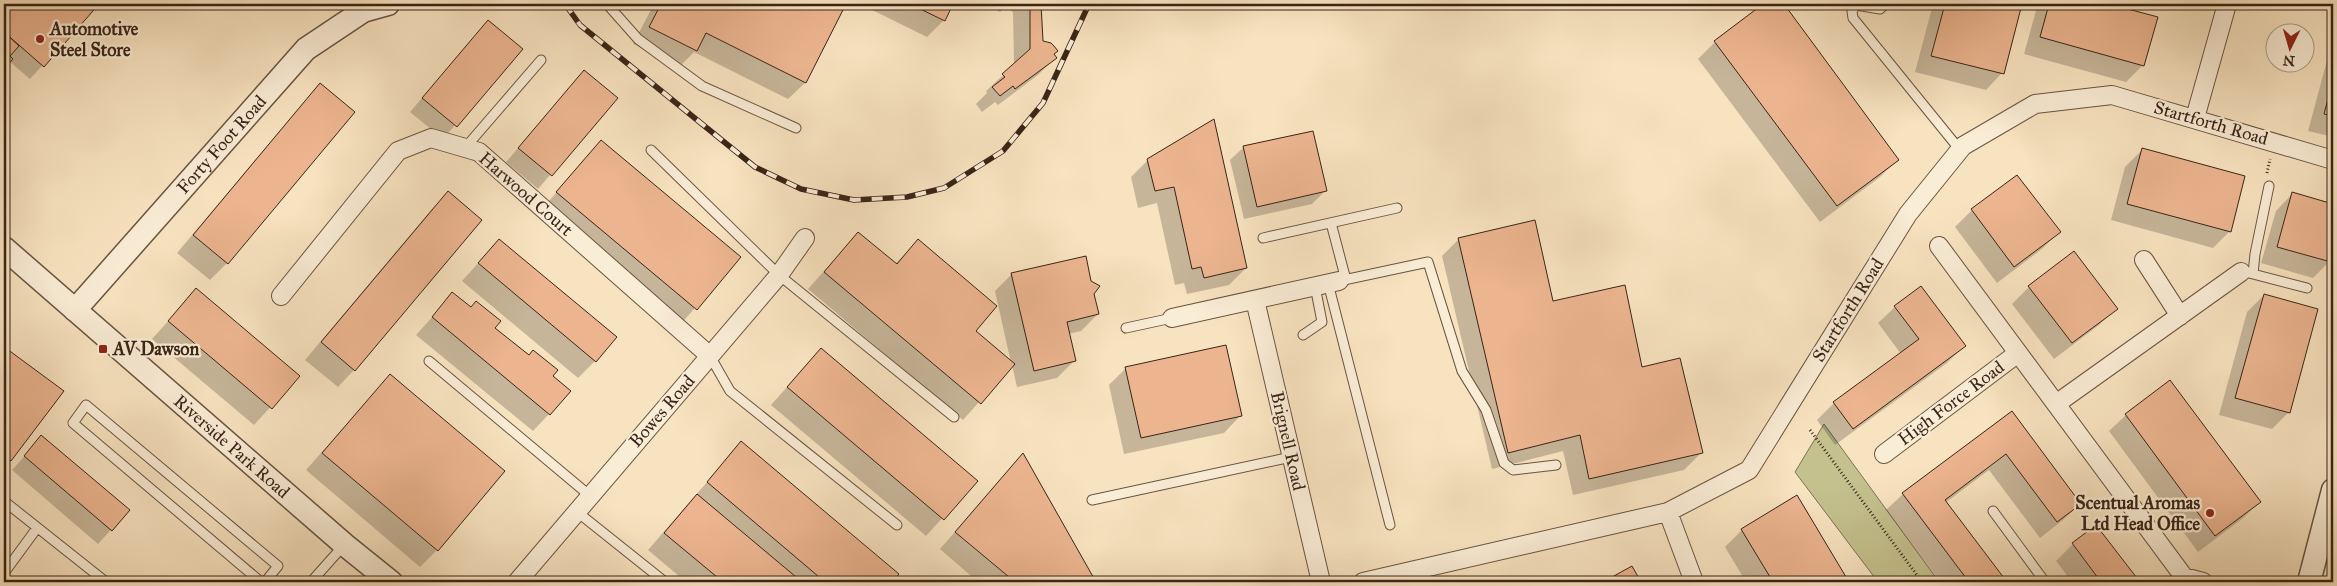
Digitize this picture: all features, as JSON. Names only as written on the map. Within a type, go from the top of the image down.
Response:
[{"type":"street","name":"Forty Foot Road","points":[[75,310],[306,49],[363,11],[388,4]]},
{"type":"street","points":[[2195,118],[2227,4]]},
{"type":"street","name":"Startforth Road","points":[[1363,582],[1668,512],[1749,470],[1908,214],[1963,146],[2035,104],[2112,95],[2333,160]]},
{"type":"street","name":"Harwood Court","points":[[280,296],[398,151],[431,138],[480,152],[710,356]]},
{"type":"street","name":"Bowes Road","points":[[517,582],[589,495],[779,275],[805,238]]},
{"type":"street","name":"High Force Road","points":[[1939,246],[2184,577],[2202,582]]},
{"type":"street","name":"Riverside Park Road","points":[[4,248],[344,545],[391,582]]},
{"type":"street","points":[[2144,260],[2180,316]]},
{"type":"street","points":[[2056,404],[2180,316],[2247,273]]},
{"type":"street","points":[[1172,318],[1332,283]]},
{"type":"street","name":"Brignell Road","points":[[1255,300],[1321,582]]},
{"type":"street","name":"High Force Road","points":[[1884,454],[2018,353]]},
{"type":"street","points":[[2309,582],[2332,497]]},
{"type":"street","points":[[1668,512],[1694,582]]},
{"type":"lane","points":[[607,4],[638,39],[702,86],[796,128]]},
{"type":"lane","points":[[1885,4],[1880,9],[1856,5],[1852,11],[1853,18],[1960,150]]},
{"type":"lane","points":[[465,148],[541,60]]},
{"type":"lane","points":[[652,150],[779,275],[954,417]]},
{"type":"lane","points":[[2269,186],[2255,254],[2247,273],[2307,288]]},
{"type":"lane","points":[[1263,238],[1397,208]]},
{"type":"lane","points":[[1331,222],[1332,283],[1390,525]]},
{"type":"lane","points":[[1332,283],[1428,262],[1462,371],[1486,410],[1504,464],[1513,470],[1556,465]]},
{"type":"lane","points":[[1303,335],[1322,322],[1332,283]]},
{"type":"lane","points":[[1126,328],[1172,318]]},
{"type":"lane","points":[[710,356],[730,391],[897,524]]},
{"type":"lane","points":[[429,361],[589,495]]},
{"type":"lane","points":[[261,582],[73,423],[86,405],[278,566],[266,582]]},
{"type":"lane","points":[[1092,500],[1292,456]]},
{"type":"lane","points":[[4,501],[106,582]]},
{"type":"lane","points":[[576,511],[665,582]]},
{"type":"lane","points":[[1993,511],[2045,582]]},
{"type":"lane","points":[[4,573],[37,528]]},
{"type":"lane","points":[[311,582],[344,545]]},
{"type":"path","points":[[2269,186],[2266,176],[2275,142]]},
{"type":"path","points":[[1810,430],[1922,582]]},
{"type":"shaded area","points":[[1824,424],[1939,582],[1878,582],[1795,472]]},
{"type":"building","name":"Automotive Steel Store","points":[[4,4],[99,4],[44,67],[4,32]]},
{"type":"building","points":[[661,4],[846,4],[806,83],[706,33],[697,51],[649,27]]},
{"type":"building","points":[[910,4],[953,4],[945,21]]},
{"type":"building","points":[[1030,4],[1041,4],[1043,41],[1054,46],[1058,51],[1054,54],[1057,58],[1015,89],[1013,86],[1000,96],[992,87],[1005,77],[1002,74],[1030,49]]},
{"type":"building","points":[[1763,4],[1784,4],[1899,160],[1837,206],[1714,41]]},
{"type":"building","points":[[1945,4],[2022,4],[2004,74],[1931,56]]},
{"type":"building","points":[[2049,4],[2109,4],[2158,17],[2144,66],[2040,37]]},
{"type":"building","points":[[488,20],[523,49],[457,127],[422,98]]},
{"type":"building","points":[[4,32],[19,46],[10,56],[13,59],[4,69]]},
{"type":"building","points":[[584,70],[618,98],[552,176],[518,148]]},
{"type":"building","points":[[2333,80],[2333,116],[2324,114]]},
{"type":"building","points":[[320,83],[355,112],[228,264],[193,235]]},
{"type":"building","points":[[1214,119],[1247,268],[1204,278],[1201,267],[1192,269],[1174,187],[1155,191],[1147,159]]},
{"type":"building","points":[[1313,131],[1327,191],[1257,207],[1243,146]]},
{"type":"building","points":[[601,140],[741,257],[697,310],[556,192]]},
{"type":"building","points":[[2142,148],[2245,176],[2231,232],[2127,204]]},
{"type":"building","points":[[2017,175],[2061,232],[2014,267],[1971,209]]},
{"type":"building","points":[[448,191],[482,220],[355,371],[321,342]]},
{"type":"building","points":[[2292,192],[2333,204],[2331,262],[2277,247]]},
{"type":"building","points":[[1535,220],[1553,301],[1625,285],[1642,367],[1680,358],[1703,453],[1589,479],[1580,435],[1508,453],[1458,238]]},
{"type":"building","points":[[858,232],[897,264],[918,239],[997,306],[976,331],[1015,364],[981,404],[824,272]]},
{"type":"building","points":[[499,239],[617,337],[596,362],[478,263]]},
{"type":"building","points":[[2074,251],[2118,309],[2072,343],[2028,286]]},
{"type":"building","points":[[1086,256],[1091,281],[1100,286],[1094,294],[1099,314],[1067,322],[1076,361],[1034,371],[1011,273]]},
{"type":"building","points":[[1921,286],[1966,346],[1853,429],[1833,402],[1919,339],[1894,306]]},
{"type":"building","points":[[196,288],[300,376],[272,409],[168,321]]},
{"type":"building","points":[[452,292],[471,307],[476,301],[501,321],[495,328],[529,355],[533,350],[558,370],[553,376],[571,391],[550,415],[432,317]]},
{"type":"building","points":[[2264,294],[2318,309],[2290,413],[2235,398]]},
{"type":"building","points":[[1226,345],[1242,416],[1141,438],[1125,367]]},
{"type":"building","points":[[821,348],[978,481],[944,520],[787,387]]},
{"type":"building","points":[[7,349],[64,391],[11,461],[4,455],[4,353]]},
{"type":"building","points":[[390,374],[505,471],[438,551],[322,453]]},
{"type":"building","points":[[2170,380],[2261,502],[2215,536],[2125,414]]},
{"type":"building","points":[[2012,411],[2081,504],[2057,522],[2006,454],[1945,500],[2007,582],[1969,582],[1902,493]]},
{"type":"building","points":[[41,435],[130,510],[112,531],[24,456]]},
{"type":"building","points":[[741,441],[899,574],[892,582],[825,582],[707,482]]},
{"type":"building","points":[[1023,453],[1096,582],[1015,582],[955,532]]},
{"type":"building","points":[[697,494],[802,582],[723,582],[664,533]]},
{"type":"building","points":[[1797,495],[1849,582],[1773,582],[1741,529]]},
{"type":"building","points":[[2096,525],[2140,582],[2101,582],[2072,543]]},
{"type":"building","points":[[1632,566],[1641,582],[1603,582]]},
{"type":"railway","points":[[565,4],[580,25],[755,167],[801,189],[854,200],[907,197],[944,188],[1003,151],[1043,103],[1089,4]]},
{"type":"place","name":"Automotive Steel Store","points":[[40,39]]},
{"type":"place","name":"AV Dawson","points":[[103,349]]},
{"type":"place","name":"Scentual Aromas Ltd Head Office","points":[[2210,513]]}]
